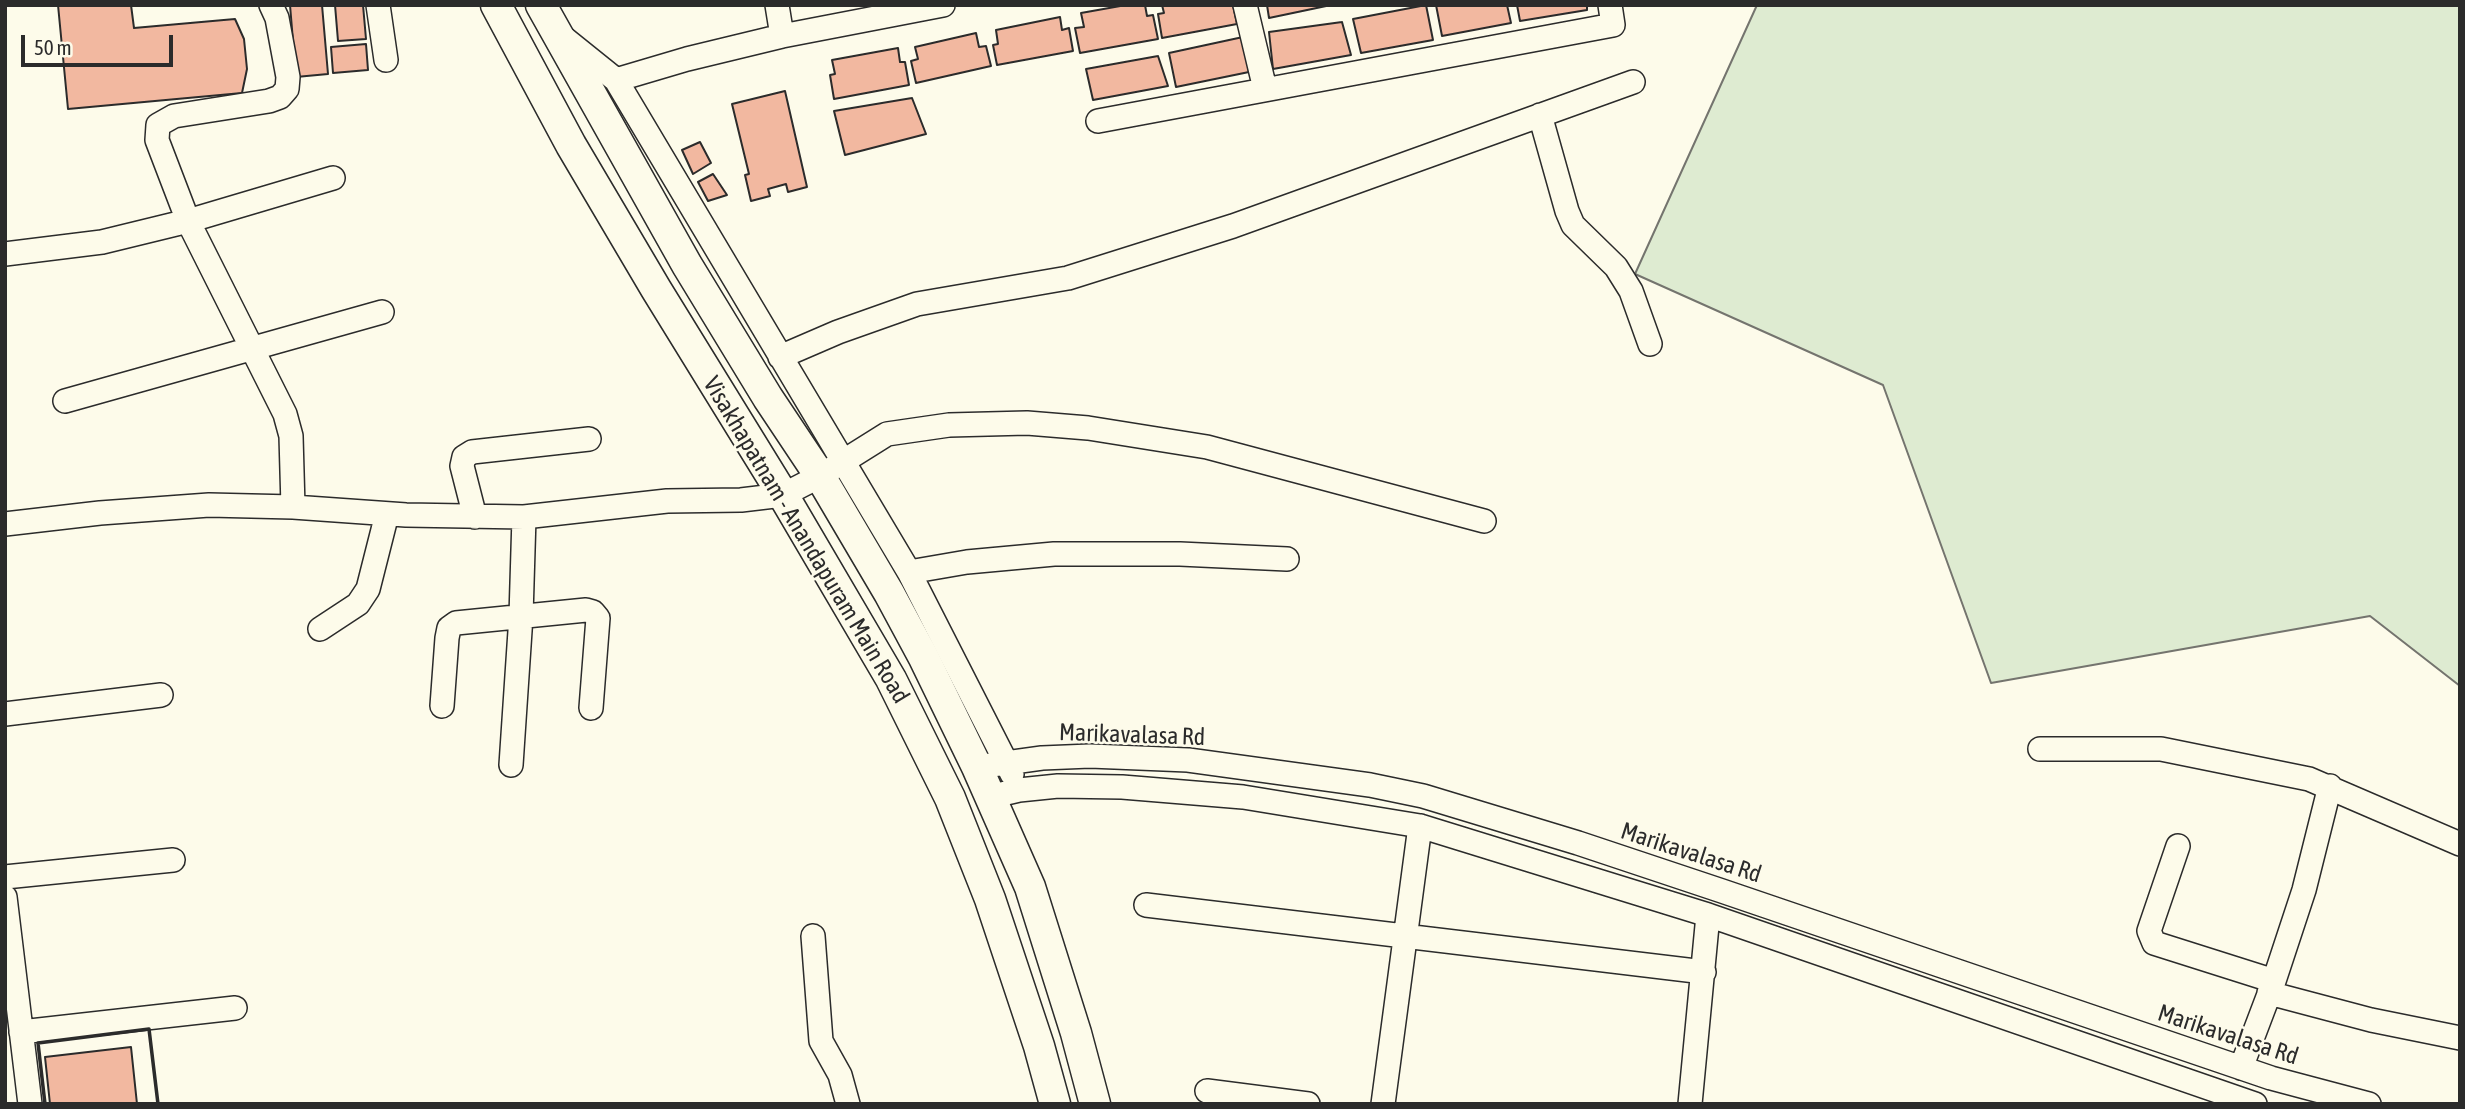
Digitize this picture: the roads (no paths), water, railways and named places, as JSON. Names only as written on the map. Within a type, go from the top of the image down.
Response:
[{"type":"main road","name":"Visakhapatnam - Anandapuram Main Road","points":[[496,5],[571,145],[891,679],[950,798],[990,899],[1039,1046],[1055,1104]]},
{"type":"main road","name":"Visakhapatnam - Anandapuram Main Road","points":[[547,18],[687,265],[768,398],[831,469],[889,593],[991,764],[989,796],[1030,887],[1076,1033],[1095,1104]]},
{"type":"street","points":[[271,5],[277,18],[288,77],[286,89],[280,97],[174,116],[158,125],[157,140],[188,221],[285,414],[291,436],[293,507]]},
{"type":"street","points":[[378,5],[386,60]]},
{"type":"street","points":[[777,5],[782,36]]},
{"type":"street","points":[[616,80],[687,59],[782,36],[943,5]]},
{"type":"street","points":[[1245,5],[1265,89]]},
{"type":"street","points":[[1098,121],[1614,25],[1610,5]]},
{"type":"street","points":[[547,18],[616,80],[780,357],[831,469],[909,572],[991,764],[1019,790]]},
{"type":"street","points":[[780,357],[838,332],[917,304],[1068,278],[1233,226],[1633,82]]},
{"type":"street","points":[[1540,115],[1573,225],[1616,267],[1630,291],[1650,344]]},
{"type":"street","points":[[5,254],[102,242],[188,221],[333,178]]},
{"type":"street","points":[[65,401],[382,312]]},
{"type":"street","points":[[5,524],[152,508],[209,505],[293,507],[387,514],[524,517],[667,501],[741,500],[783,495],[887,434],[949,425],[1027,422],[1088,428],[1207,447],[1484,522]]},
{"type":"street","points":[[475,517],[462,466],[464,457],[472,452],[589,439]]},
{"type":"street","points":[[320,629],[358,604],[368,589],[387,514]]},
{"type":"street","points":[[511,765],[521,616],[524,517]]},
{"type":"street","points":[[909,572],[967,562],[1054,554],[1180,554],[1287,559]]},
{"type":"street","points":[[442,706],[449,628],[456,623],[586,610],[593,612],[598,618],[591,708]]},
{"type":"street","points":[[5,714],[161,695]]},
{"type":"street","points":[[2040,749],[2161,749],[2309,779],[2460,844]]},
{"type":"street","name":"Marikavalasa Rd","points":[[991,764],[1090,756],[1188,760],[1370,785],[1423,796],[1578,843],[1941,964],[2184,1050],[2369,1104]]},
{"type":"street","points":[[989,796],[1058,786],[1122,787],[1243,797],[1420,826],[1708,915],[2255,1104]]},
{"type":"street","points":[[2241,1068],[2272,987],[2304,890],[2330,786]]},
{"type":"street","points":[[1383,1104],[1420,826]]},
{"type":"street","points":[[2178,846],[2149,931],[2154,943],[2371,1020],[2460,1038]]},
{"type":"street","points":[[5,877],[173,859]]},
{"type":"street","points":[[5,897],[30,1104]]},
{"type":"street","points":[[1146,905],[1704,972]]},
{"type":"street","points":[[1690,1104],[1708,915]]},
{"type":"street","points":[[813,936],[821,1041],[840,1075],[848,1104]]},
{"type":"street","points":[[21,1032],[235,1008]]},
{"type":"street","points":[[2175,1076],[2184,1050]]},
{"type":"street","points":[[1207,1091],[1308,1104]]}]
